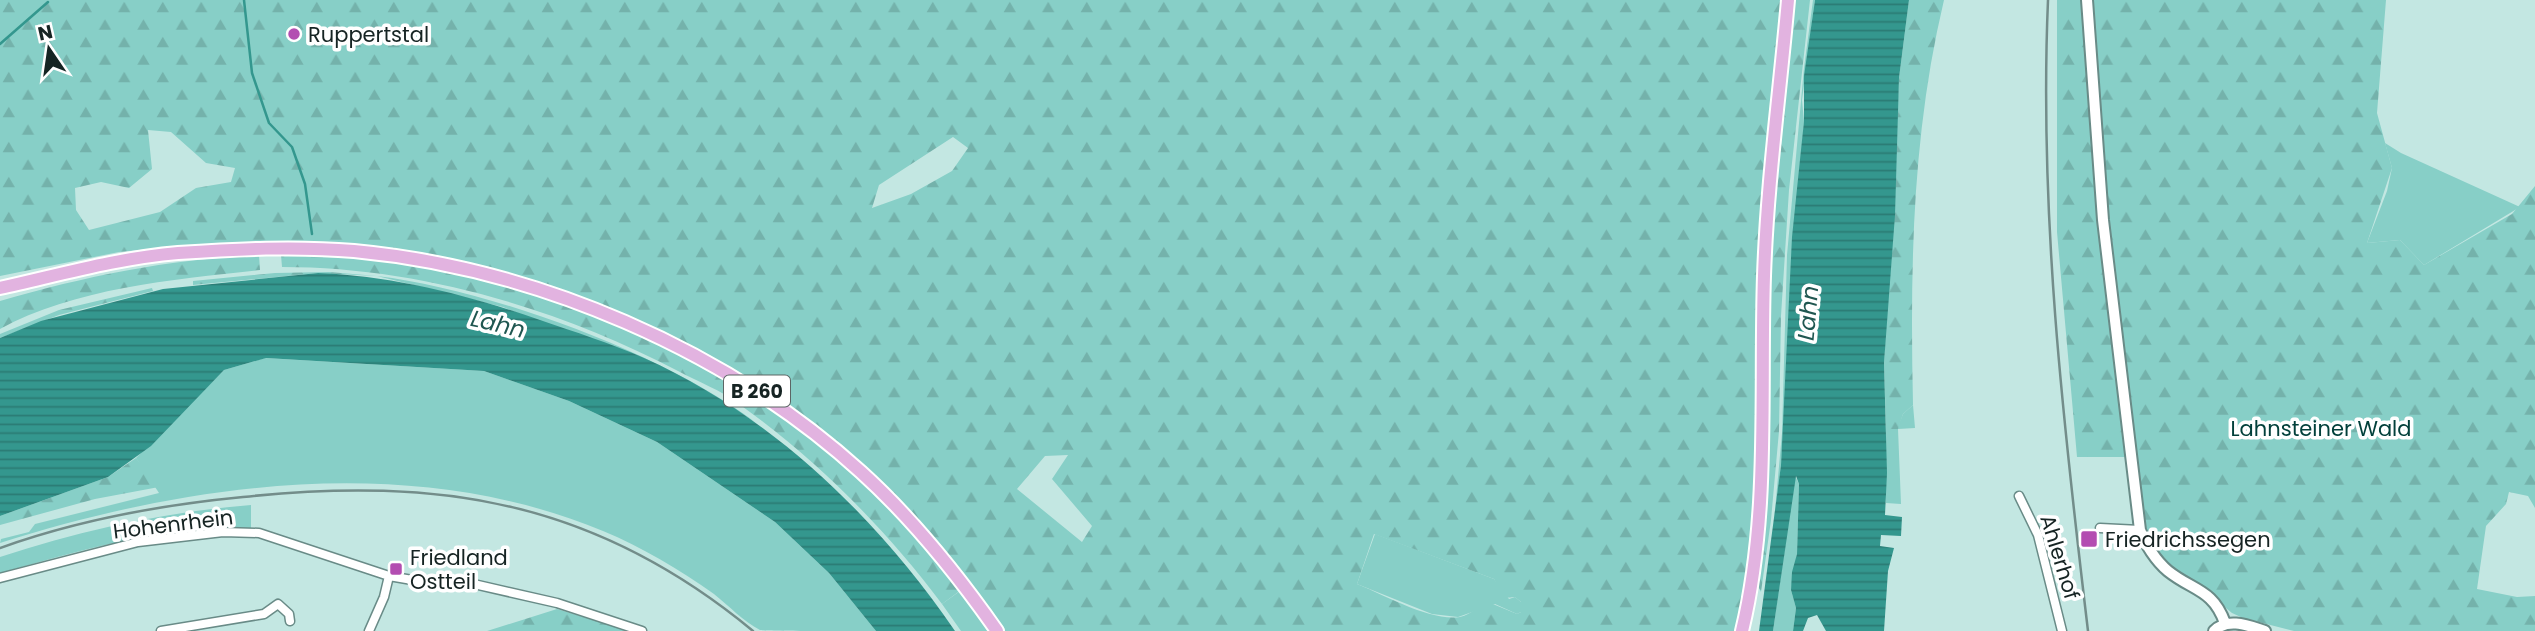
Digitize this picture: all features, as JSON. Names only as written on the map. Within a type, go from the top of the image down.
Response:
[{"type":"main road","points":[[1742,631],[1753,570],[1761,490],[1764,272],[1788,0]]},
{"type":"main road","name":"B 260","points":[[0,288],[174,254],[309,249],[353,251],[441,265],[581,306],[702,359],[770,400],[821,438],[891,501],[932,545],[997,631]]},
{"type":"street","points":[[2087,0],[2103,220],[2140,530],[2153,554],[2169,572],[2213,600],[2225,624]]},
{"type":"street","name":"Ahlerhof","points":[[2019,496],[2038,535],[2062,631]]},
{"type":"street","points":[[2100,528],[2140,530]]},
{"type":"street","name":"Hohenrhein","points":[[0,578],[138,542],[223,533],[259,533],[283,538],[389,576],[418,581],[465,582],[557,603],[642,631]]},
{"type":"street","points":[[369,631],[384,597],[389,576]]},
{"type":"street","points":[[161,631],[264,614],[278,604],[289,614],[290,621]]},
{"type":"street","points":[[2214,631],[2225,624],[2265,631]]},
{"type":"green space","points":[[0,0],[1783,0],[1754,529],[1736,631],[1003,631],[982,598],[923,526],[891,492],[828,436],[722,363],[600,306],[338,244],[280,242],[160,248],[119,252],[0,276]],"holes":[[[148,130],[171,132],[206,163],[235,168],[231,182],[196,188],[160,212],[89,230],[76,210],[75,188],[101,182],[129,188],[152,169]],[[953,137],[968,148],[952,171],[911,194],[872,208],[879,185]],[[1068,455],[1052,479],[1092,526],[1082,542],[1017,489],[1045,456]],[[1374,534],[1494,579],[1504,598],[1515,597],[1521,602],[1521,612],[1517,614],[1488,602],[1460,617],[1436,616],[1357,584]]]},
{"type":"green space","points":[[1793,0],[1810,0],[1789,190],[1781,316],[1779,431],[1761,592],[1755,580],[1771,232]]},
{"type":"green space","points":[[1813,0],[1802,100],[1804,121],[1781,465],[1774,521],[1782,433],[1787,255],[1804,68]]},
{"type":"green space","points":[[1909,0],[1944,0],[1925,101],[1915,201],[1913,405],[1903,414],[1898,429],[1886,429],[1884,363],[1899,78]]},
{"type":"green space","name":"Lahnsteiner Wald","points":[[2057,0],[2386,0],[2377,113],[2392,168],[2367,243],[2400,240],[2424,265],[2512,214],[2535,186],[2535,508],[2528,496],[2509,492],[2506,504],[2486,526],[2477,589],[2517,597],[2535,596],[2535,631],[2294,631],[2243,618],[2232,613],[2194,582],[2172,570],[2152,546],[2145,528],[2133,457],[2077,457],[2057,232]]},
{"type":"green space","points":[[2385,143],[2401,153],[2520,207],[2424,265],[2400,240],[2367,243],[2387,191],[2392,168]]},
{"type":"green space","points":[[259,255],[260,270],[160,282],[93,295],[29,315],[0,329],[0,301],[128,270],[193,260]]},
{"type":"green space","points":[[281,255],[359,259],[438,270],[515,289],[590,314],[662,345],[732,383],[797,427],[858,476],[899,516],[961,590],[942,604],[873,522],[795,448],[732,399],[632,348],[536,310],[486,295],[384,274],[282,267]]},
{"type":"green space","points":[[329,272],[377,276],[318,273],[193,285],[193,281],[275,273]]},
{"type":"green space","points":[[377,276],[471,295],[574,328],[673,372],[717,396],[755,422],[706,391],[503,307]]},
{"type":"green space","points":[[152,288],[153,291],[59,315],[59,310]]},
{"type":"green space","points":[[59,310],[59,315],[0,338],[0,334]]},
{"type":"green space","points":[[265,358],[484,371],[569,401],[657,442],[775,522],[829,573],[876,631],[760,630],[688,576],[618,537],[530,506],[455,491],[379,484],[302,484],[225,492],[148,504],[0,543],[1,539],[29,532],[35,524],[159,493],[136,458],[224,370]]},
{"type":"green space","points":[[1913,405],[1915,428],[1898,429],[1901,504],[1886,503],[1886,429],[1897,429],[1903,414]]},
{"type":"green space","points":[[136,458],[159,487],[95,499],[0,525],[0,516],[108,477]]},
{"type":"green space","points":[[1795,476],[1799,484],[1797,554],[1791,590],[1796,608],[1793,631],[1773,631]]},
{"type":"green space","points":[[251,505],[251,529],[155,535],[93,548],[0,573],[0,557],[62,538],[155,517]]},
{"type":"green space","points":[[1375,534],[1494,579],[1509,599],[1515,597],[1521,602],[1521,612],[1517,614],[1495,604],[1458,617],[1432,614],[1357,584]]},
{"type":"green space","points":[[960,591],[989,631],[961,631],[942,604]]},
{"type":"green space","points":[[557,609],[629,631],[487,631]]},
{"type":"water","name":"Lahn","points":[[1815,0],[1909,0],[1899,78],[1895,215],[1884,363],[1887,473],[1885,515],[1902,517],[1901,536],[1881,535],[1880,546],[1894,548],[1888,571],[1884,631],[1826,631],[1817,615],[1808,618],[1803,631],[1793,631],[1796,608],[1791,590],[1797,554],[1799,484],[1796,476],[1773,631],[1759,631],[1781,465],[1792,237],[1804,121],[1804,76]]},
{"type":"water","name":"Lahn","points":[[318,273],[403,283],[486,303],[618,347],[691,381],[778,439],[818,473],[891,548],[955,631],[876,631],[829,573],[775,522],[657,442],[569,401],[484,371],[266,358],[224,370],[151,446],[108,477],[0,516],[0,338],[41,321],[163,289]]},
{"type":"waterway","points":[[244,0],[252,73],[269,123],[292,147],[305,184],[312,234]]},
{"type":"waterway","points":[[0,44],[48,2]]},
{"type":"waterway","points":[[728,394],[733,386]]},
{"type":"railway","points":[[2048,0],[2047,158],[2055,316],[2088,631]]},
{"type":"railway","points":[[0,548],[89,522],[212,500],[315,491],[384,491],[450,496],[513,507],[575,526],[635,552],[694,587],[753,631]]},
{"type":"place","name":"Ruppertstal","points":[[294,34]]},
{"type":"place","name":"Friedrichssegen","points":[[2089,539]]},
{"type":"place","name":"Friedland Ostteil","points":[[396,569]]}]
